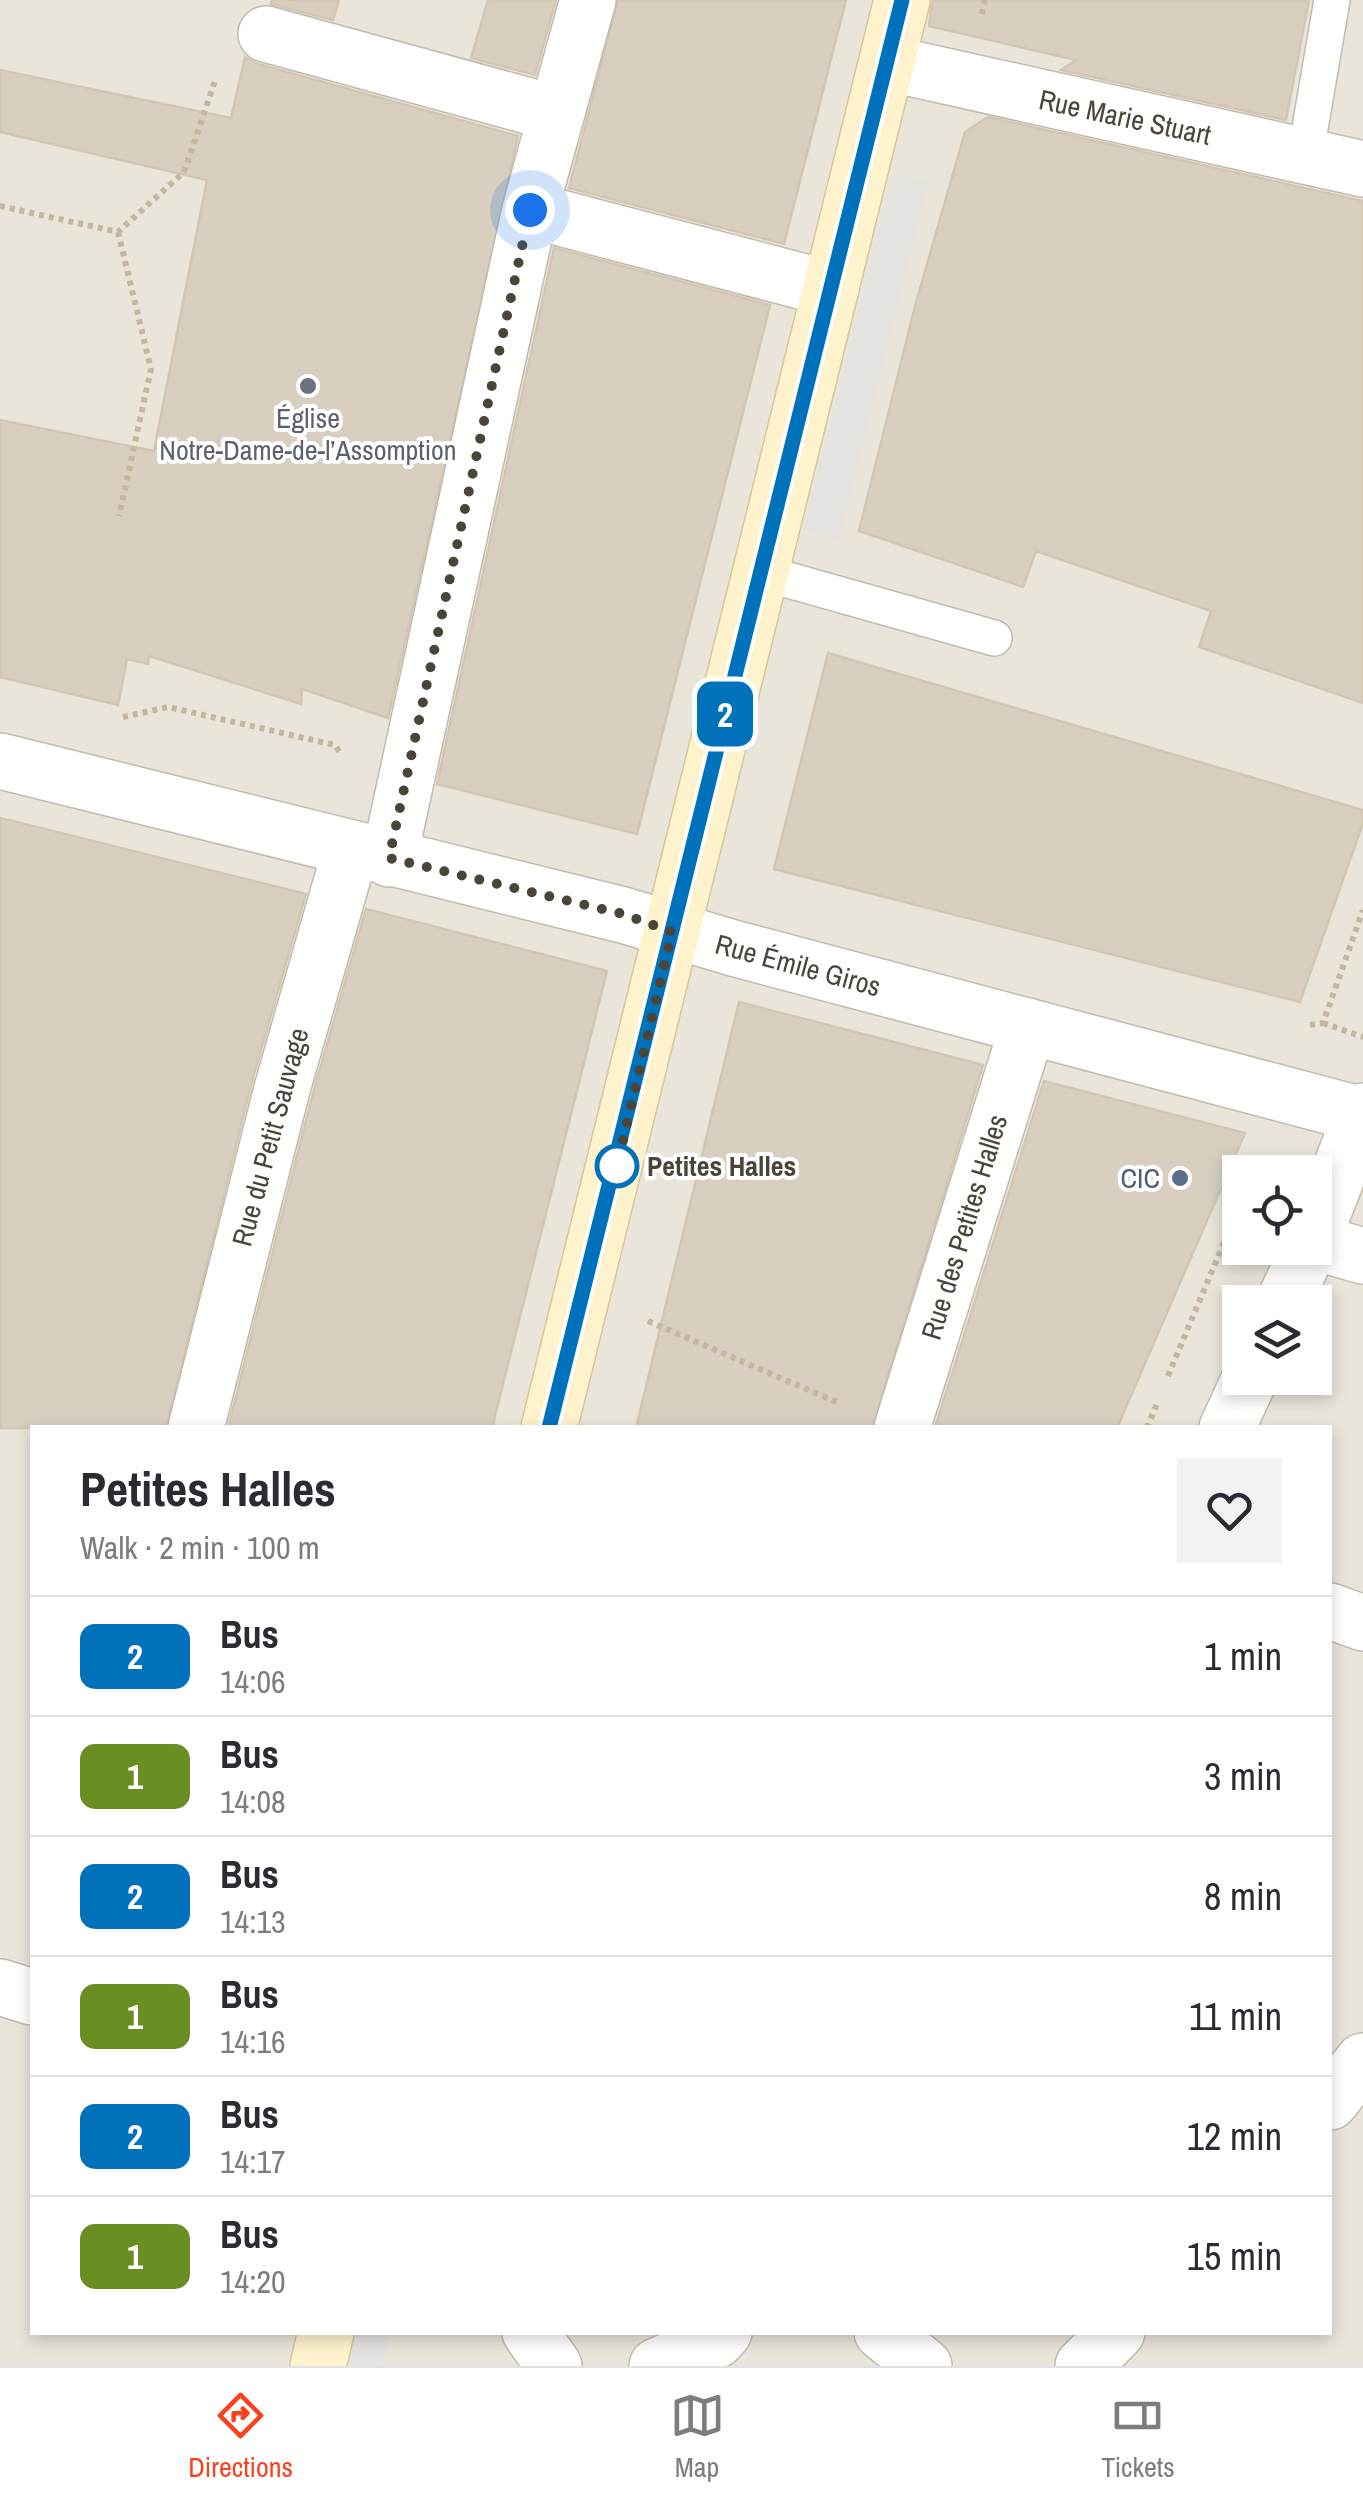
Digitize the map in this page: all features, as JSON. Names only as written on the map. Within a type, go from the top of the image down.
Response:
[{"type":"main road","points":[[550,1425],[902,0]]},
{"type":"main road","points":[[318,2366],[325,2335]]},
{"type":"street","name":"Rue du Petit Sauvage","points":[[197,1425],[287,1070],[370,854],[402,796],[530,210],[588,0]]},
{"type":"street","points":[[266,34],[554,113]]},
{"type":"street","name":"Rue Marie Stuart","points":[[886,63],[1363,170]]},
{"type":"street","points":[[530,210],[830,290]]},
{"type":"street","name":"Rue Émile Giros","points":[[0,762],[623,914],[672,932],[1362,1113]]},
{"type":"street","name":"Rue des Petites Halles","points":[[903,1425],[1028,1026]]},
{"type":"street","points":[[1332,1189],[1362,1113]]},
{"type":"street","points":[[1332,1247],[1363,1256]]},
{"type":"street","points":[[1229,1425],[1243,1395]]},
{"type":"street","points":[[1332,1612],[1363,1623]]},
{"type":"street","points":[[0,1987],[30,1997]]},
{"type":"street","points":[[1332,2100],[1363,2061]]},
{"type":"street","points":[[532,2335],[554,2366]]},
{"type":"street","points":[[657,2366],[721,2335]]},
{"type":"street","points":[[886,2335],[924,2366]]},
{"type":"street","points":[[1084,2366],[1114,2335]]},
{"type":"lane","points":[[1305,157],[1332,0]]},
{"type":"lane","points":[[760,572],[994,638]]},
{"type":"path","points":[[118,232],[184,172],[229,40],[266,34]]},
{"type":"path","points":[[0,206],[118,232]]},
{"type":"path","points":[[118,232],[150,368],[119,516]]},
{"type":"path","points":[[114,719],[168,707],[335,746],[364,784],[402,796]]},
{"type":"path","points":[[1323,1023],[1363,1038]]},
{"type":"path","points":[[1147,1425],[1222,1247]]},
{"type":"path","points":[[582,1297],[843,1405]]},
{"type":"shaded area","points":[[0,0],[1363,0],[1363,2366],[0,2366]]},
{"type":"shaded area","points":[[892,175],[927,182],[838,540],[803,530]]},
{"type":"shaded area","points":[[353,2335],[389,2335],[381,2366],[345,2366]]},
{"type":"building","points":[[272,0],[339,0],[333,20],[271,4]]},
{"type":"building","points":[[488,0],[556,0],[535,75],[471,58]]},
{"type":"building","points":[[618,0],[846,0],[784,244],[569,188]]},
{"type":"building","points":[[932,0],[1309,0],[1286,120],[1061,70],[1076,60],[929,26]]},
{"type":"building","name":"Église Notre-Dame-de-l’Assomption","points":[[245,57],[258,64],[518,136],[388,718],[302,689],[301,704],[149,656],[148,664],[127,659],[118,705],[0,677],[0,420],[154,451],[207,180],[0,132],[0,70],[231,118]]},
{"type":"building","points":[[988,117],[1363,201],[1363,703],[1199,647],[1211,611],[1036,551],[1023,587],[859,531],[915,306],[965,132]]},
{"type":"building","points":[[554,248],[770,305],[637,834],[437,784]]},
{"type":"building","points":[[828,653],[1363,810],[1363,823],[1300,1002],[774,869]]},
{"type":"building","points":[[0,818],[306,894],[252,1081],[167,1425],[0,1428]]},
{"type":"building","points":[[366,909],[607,971],[493,1425],[229,1425],[312,1097]]},
{"type":"building","points":[[739,1002],[983,1065],[873,1425],[637,1425]]},
{"type":"building","points":[[1044,1081],[1245,1133],[1235,1155],[1222,1155],[1222,1186],[1118,1425],[936,1425]]},
{"type":"bus line","name":"2","points":[[550,1425],[902,0]]},
{"type":"place","name":"Église Notre-Dame-de-l’Assomption","points":[[308,386]]},
{"type":"place","name":"Petites Halles","points":[[617,1166]]},
{"type":"place","name":"CIC","points":[[1180,1178]]},
{"type":"route","points":[[530,210],[389,858],[623,914],[672,932],[617,1166]]}]
